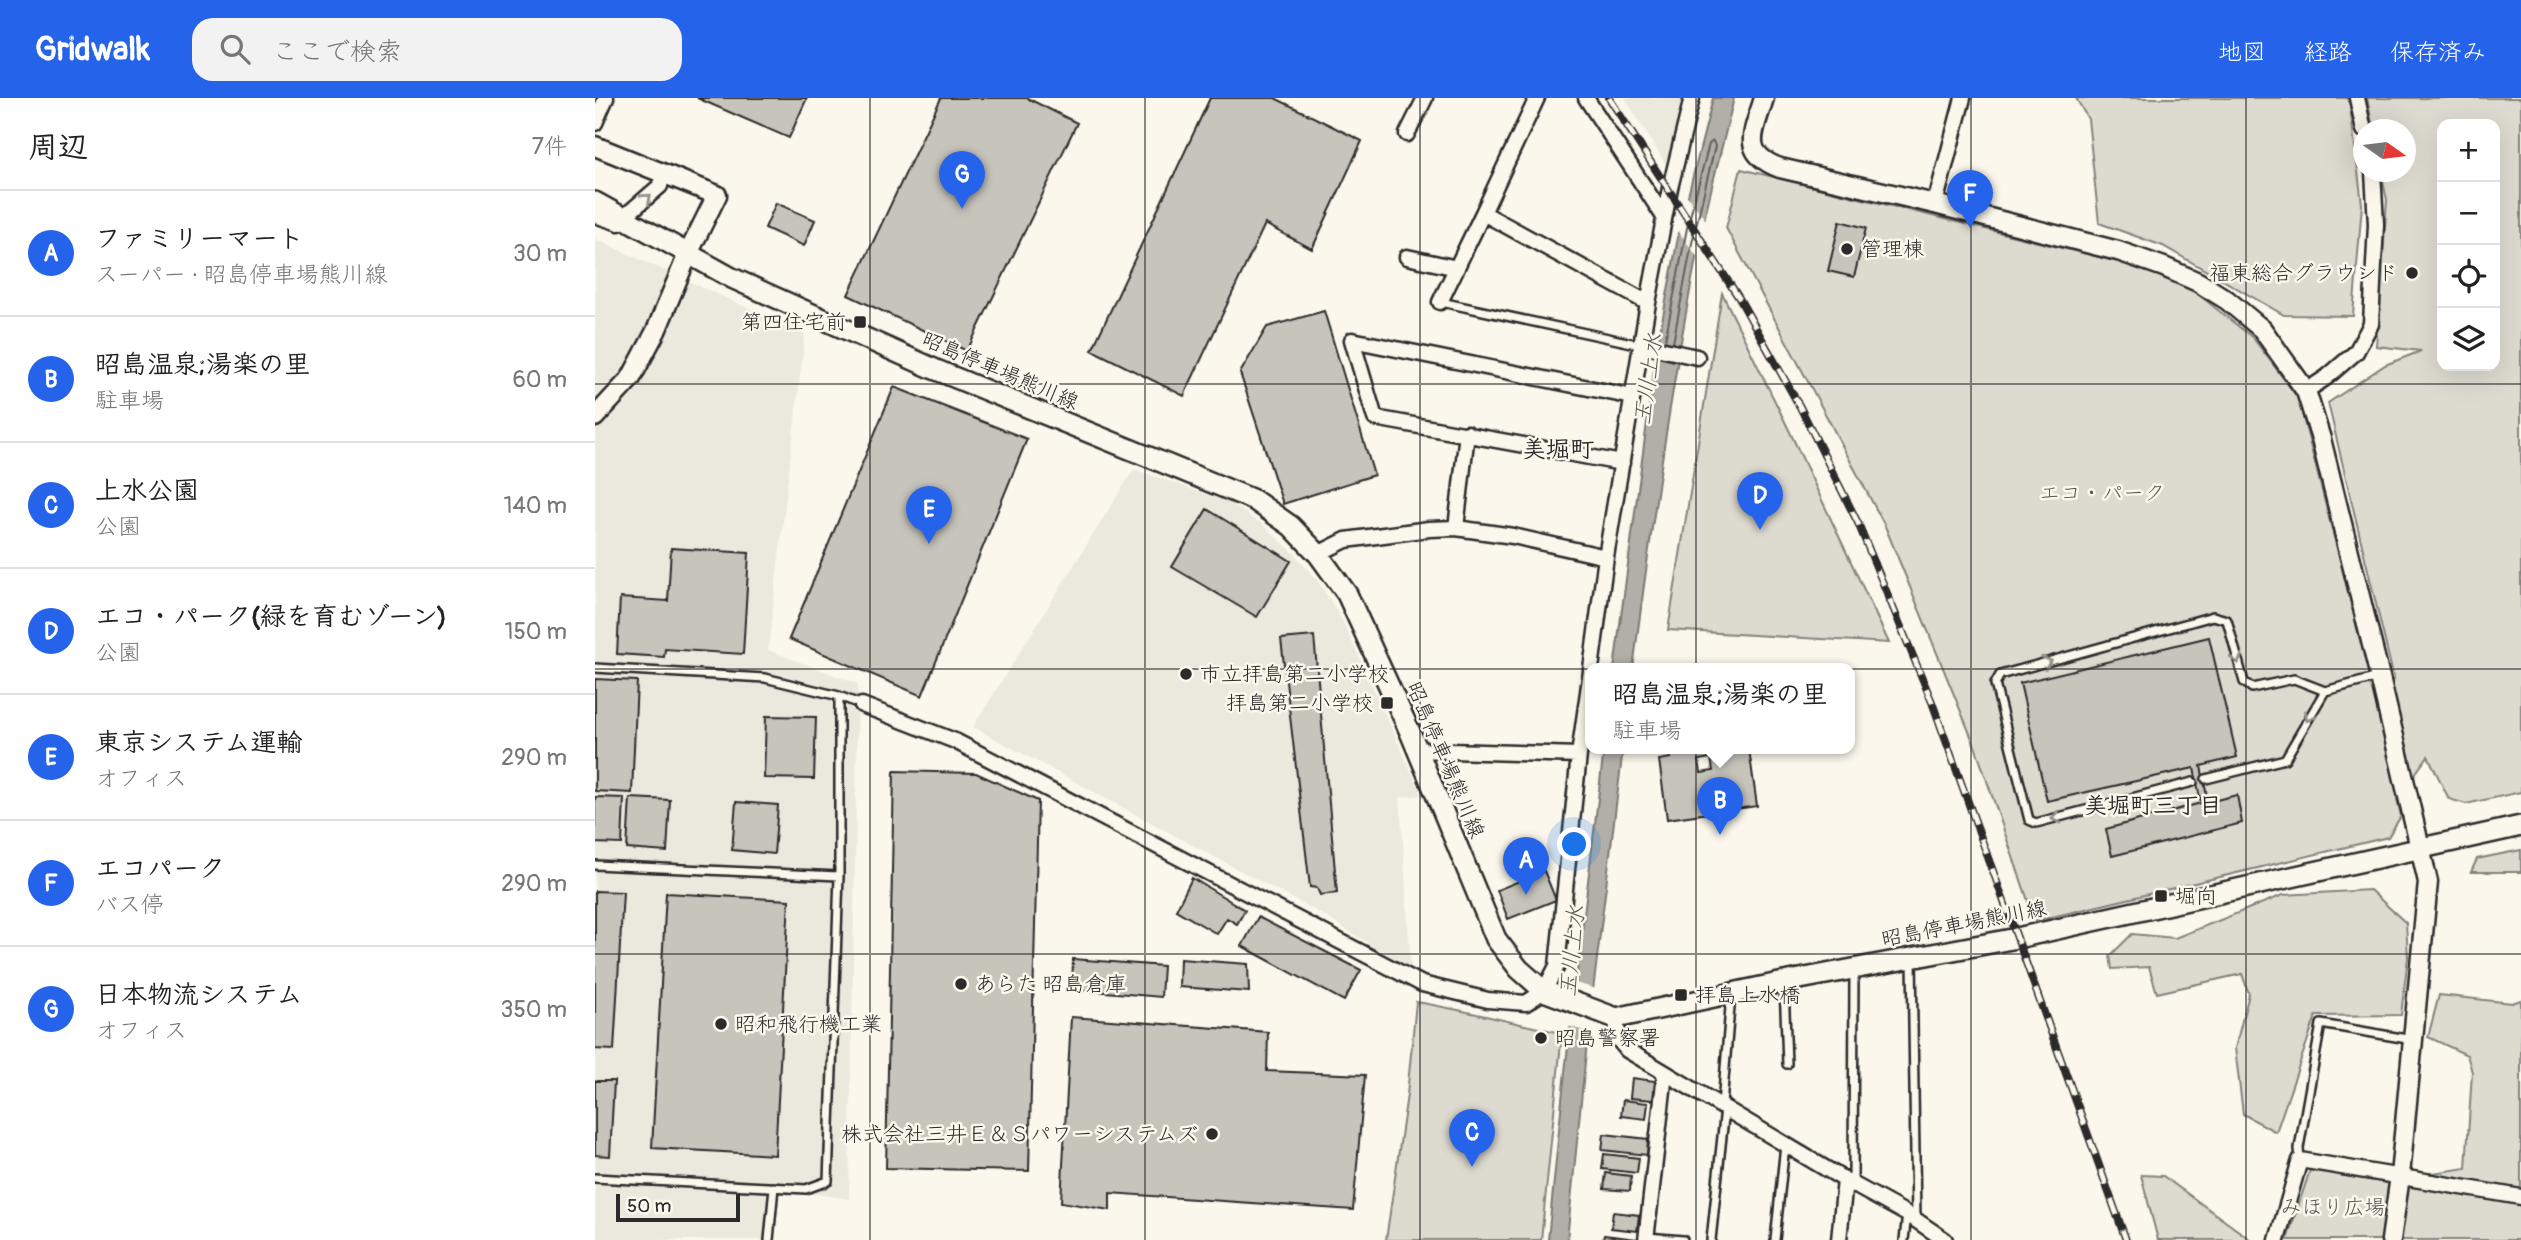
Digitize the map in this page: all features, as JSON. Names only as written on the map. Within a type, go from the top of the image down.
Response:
[{"type":"main road","name":"昭島停車場熊川線","points":[[595,202],[732,278],[934,369],[1254,500],[1291,526],[1318,554],[1347,594],[1411,732],[1416,750],[1496,939],[1519,969],[1544,991],[1616,1018],[2047,931],[2521,825]]},
{"type":"street","points":[[595,122],[605,98]]},
{"type":"street","points":[[1407,134],[1425,98]]},
{"type":"street","points":[[1440,302],[1537,98]]},
{"type":"street","points":[[1586,98],[1664,217]]},
{"type":"street","points":[[1592,663],[1606,557],[1648,303],[1664,217],[1692,98]]},
{"type":"street","points":[[1763,98],[1752,140],[1755,152],[1762,161],[1780,168],[1935,204],[2117,251],[2198,282],[2227,300],[2262,329],[2307,391],[2380,677],[2428,882],[2414,1041],[2391,1240]]},
{"type":"street","points":[[1935,204],[1963,98]]},
{"type":"street","points":[[2357,98],[2362,119]]},
{"type":"street","points":[[595,146],[717,195],[688,254],[656,331],[631,378],[595,417]]},
{"type":"street","points":[[624,217],[660,186],[663,174]]},
{"type":"street","points":[[2307,391],[2356,352],[2371,324],[2377,224],[2373,182]]},
{"type":"street","points":[[1483,213],[1648,303]]},
{"type":"street","points":[[595,215],[661,237]]},
{"type":"street","points":[[1407,257],[1457,268]]},
{"type":"street","points":[[1622,463],[1375,418],[1352,340],[1633,397]]},
{"type":"street","points":[[1641,345],[1697,357]]},
{"type":"street","points":[[1456,528],[1467,433]]},
{"type":"street","points":[[1318,554],[1346,540],[1456,528],[1513,536],[1606,557]]},
{"type":"street","points":[[862,705],[955,741],[1422,984],[1488,1000],[1526,1003],[1544,991],[1557,966],[1585,712]]},
{"type":"street","points":[[1416,750],[1579,755]]},
{"type":"street","points":[[1616,1018],[1618,1040],[1627,1050],[1911,1216],[1945,1240]]},
{"type":"street","points":[[1646,1239],[1665,1073]]},
{"type":"street","points":[[2277,1240],[2300,1160],[2521,1198]]},
{"type":"street","points":[[1839,1240],[1849,1182]]},
{"type":"lane","points":[[1440,302],[1641,345]]},
{"type":"lane","points":[[2193,782],[2036,823],[2029,820],[1995,684],[2000,675],[2213,616],[2227,620],[2243,682],[2252,688],[2294,679],[2325,691],[2380,677]]},
{"type":"lane","points":[[595,668],[765,678],[839,696],[862,705]]},
{"type":"lane","points":[[2206,779],[2285,759],[2325,691]]},
{"type":"lane","points":[[595,1178],[806,1189],[828,1181],[839,876],[839,696]]},
{"type":"lane","points":[[595,865],[839,876]]},
{"type":"lane","points":[[1904,1240],[1911,1216],[1912,958]]},
{"type":"lane","points":[[1849,1182],[1854,970]]},
{"type":"lane","points":[[1784,982],[1787,1064]]},
{"type":"lane","points":[[1711,1240],[1731,995]]},
{"type":"lane","points":[[2300,1160],[2299,1148],[2321,1024],[2414,1041]]},
{"type":"lane","points":[[1775,1240],[1785,1144]]},
{"type":"lane","points":[[769,1240],[774,1187]]},
{"type":"lane","points":[[1646,1239],[1683,1240]]},
{"type":"shaded area","points":[[1625,98],[1683,98],[1666,165]]},
{"type":"shaded area","points":[[595,239],[805,334],[768,650],[858,684],[849,1199],[774,1187],[769,1240],[595,1240]]},
{"type":"shaded area","name":"市立拝島第二小学校","points":[[1134,469],[1228,502],[1262,524],[1293,552],[1320,584],[1343,622],[1422,795],[1400,797],[1411,970],[1323,915],[973,727]]},
{"type":"green space","points":[[2076,98],[2349,98],[2353,131],[2353,182],[2359,182],[2362,204],[2353,316],[2284,315],[2163,246],[2099,223],[2088,119]]},
{"type":"green space","name":"エコ・パーク","points":[[2367,98],[2521,98],[2521,792],[2466,804],[2449,799],[2428,756],[2397,799],[2401,816],[2388,837],[2035,921],[1975,746],[1885,526],[1726,228],[1741,169],[2119,262],[2162,276],[2194,291],[2253,338],[2298,398],[2374,692],[2394,679],[2328,403],[2385,365],[2421,351],[2376,346],[2387,200],[2383,182],[2416,182],[2416,119],[2371,119]]},
{"type":"green space","points":[[1722,293],[1789,430],[1889,643],[1668,630]]},
{"type":"green space","points":[[2521,850],[2521,872],[2471,872],[2477,859]]},
{"type":"green space","points":[[2370,890],[2406,923],[2408,957],[2401,1015],[2316,1016],[2276,1132],[2243,1114],[2235,1048],[2249,994],[2242,974],[2157,993],[2149,967],[2112,969],[2110,956],[2132,934],[2175,938],[2283,895]]},
{"type":"green space","name":"みほり広場","points":[[2439,995],[2512,1003],[2521,1000],[2521,1240],[2287,1240],[2310,1170],[2419,1188],[2427,1174],[2466,1168],[2472,1072],[2467,1055],[2428,1037]]},
{"type":"green space","points":[[1416,1002],[1562,1033],[1541,1240],[1386,1240],[1407,1095]]},
{"type":"green space","points":[[2141,1175],[2163,1176],[2251,1240],[2158,1240]]},
{"type":"water","points":[[1713,98],[1734,98],[1706,210],[1688,301],[1662,458],[1634,663],[1615,663],[1657,348],[1680,227]]},
{"type":"water","points":[[1603,754],[1622,754],[1589,1023],[1567,1240],[1548,1240],[1564,1080]]},
{"type":"pier","points":[[1685,193],[1708,223],[1699,259],[1676,228]]},
{"type":"pier","points":[[1572,982],[1597,989],[1592,1033],[1567,1026]]},
{"type":"building","points":[[697,98],[807,98],[789,138]]},
{"type":"building","points":[[941,98],[1027,98],[1077,123],[967,351],[848,295]]},
{"type":"building","points":[[1210,98],[1275,98],[1362,141],[1312,249],[1265,224],[1184,396],[1092,350]]},
{"type":"building","points":[[776,203],[815,220],[804,246],[765,228]]},
{"type":"building","name":"管理棟","points":[[1840,221],[1866,228],[1854,277],[1828,271]]},
{"type":"building","points":[[1324,311],[1374,475],[1283,504],[1240,373],[1267,327]]},
{"type":"building","points":[[894,387],[1027,439],[922,696],[789,639]]},
{"type":"building","points":[[1207,509],[1291,561],[1257,617],[1172,567]]},
{"type":"building","points":[[671,548],[749,553],[743,654],[665,649],[664,657],[617,654],[620,598],[668,601]]},
{"type":"building","points":[[1314,636],[1337,893],[1320,895],[1317,888],[1310,887],[1281,639]]},
{"type":"building","points":[[2209,637],[2237,757],[2201,766],[2208,802],[2237,795],[2242,823],[2112,856],[2106,829],[2201,803],[2194,768],[2047,801],[2020,683]]},
{"type":"building","points":[[595,679],[637,681],[632,793],[595,791]]},
{"type":"building","points":[[766,716],[816,717],[814,779],[764,778]]},
{"type":"building","points":[[1671,754],[1750,754],[1757,806],[1667,819],[1659,760],[1671,758]],"holes":[[[1711,758],[1713,771],[1701,773],[1699,760]]]},
{"type":"building","name":"あらた 昭島倉庫","points":[[894,771],[976,773],[1038,801],[1029,1171],[886,1168]]},
{"type":"building","points":[[595,797],[624,798],[622,844],[595,843]]},
{"type":"building","points":[[630,798],[670,800],[667,852],[627,849]]},
{"type":"building","points":[[736,802],[778,805],[774,854],[732,850]]},
{"type":"building","points":[[1544,871],[1556,900],[1508,919],[1497,890]]},
{"type":"building","points":[[1192,878],[1245,910],[1237,924],[1227,918],[1217,934],[1176,910]]},
{"type":"building","points":[[595,891],[623,892],[614,1050],[595,1049]]},
{"type":"building","name":"昭和飛行機工業","points":[[666,893],[789,900],[775,1155],[652,1148]]},
{"type":"building","points":[[1258,917],[1361,970],[1344,1001],[1242,946]]},
{"type":"building","points":[[1073,959],[1163,966],[1161,997],[1072,989]]},
{"type":"building","points":[[1180,959],[1248,964],[1249,992],[1179,987]]},
{"type":"building","name":"株式会社三井Ｅ＆Ｓパワーシステムズ","points":[[1071,1017],[1268,1032],[1267,1071],[1365,1075],[1353,1210],[1110,1193],[1110,1210],[1061,1202]]},
{"type":"building","points":[[1632,1078],[1655,1081],[1653,1100],[1630,1098]]},
{"type":"building","points":[[595,1081],[614,1081],[610,1156],[595,1155]]},
{"type":"building","points":[[1623,1100],[1648,1103],[1646,1119],[1621,1116]]},
{"type":"building","points":[[1604,1134],[1648,1139],[1647,1155],[1602,1150]]},
{"type":"building","points":[[1604,1154],[1639,1158],[1637,1173],[1602,1169]]},
{"type":"building","points":[[1606,1173],[1631,1176],[1630,1191],[1604,1189]]},
{"type":"building","points":[[1613,1212],[1639,1215],[1637,1231],[1611,1228]]},
{"type":"building","points":[[1604,1235],[1636,1239],[1636,1240],[1603,1240]]},
{"type":"railway","points":[[1609,98],[1739,298],[1800,407],[1858,523],[1932,702],[2126,1240]]},
{"type":"place","name":"日本物流システム","points":[[962,209]]},
{"type":"place","name":"エコパーク","points":[[1970,228]]},
{"type":"place","name":"管理棟","points":[[1847,249]]},
{"type":"place","name":"福東総合グラウンド","points":[[2412,273]]},
{"type":"place","name":"第四住宅前","points":[[860,322]]},
{"type":"place","name":"エコ・パーク(緑を育むゾーン)","points":[[1760,530]]},
{"type":"place","name":"東京システム運輸","points":[[929,544]]},
{"type":"place","name":"市立拝島第二小学校","points":[[1186,674]]},
{"type":"place","name":"拝島第二小学校","points":[[1387,703]]},
{"type":"place","name":"昭島温泉;湯楽の里","points":[[1720,835]]},
{"type":"place","name":"ファミリーマート","points":[[1526,895]]},
{"type":"place","name":"堀向","points":[[2161,896]]},
{"type":"place","name":"あらた 昭島倉庫","points":[[961,984]]},
{"type":"place","name":"拝島上水橋","points":[[1681,995]]},
{"type":"place","name":"昭和飛行機工業","points":[[721,1024]]},
{"type":"place","name":"昭島警察署","points":[[1541,1038]]},
{"type":"place","name":"株式会社三井Ｅ＆Ｓパワーシステムズ","points":[[1212,1134]]},
{"type":"place","name":"上水公園","points":[[1472,1167]]},
{"type":"district","name":"美堀町","points":[[1558,449]]},
{"type":"district","name":"美堀町三丁目","points":[[2153,805]]},
{"type":"water label","name":"玉川上水","points":[[1648,379]]},
{"type":"water label","name":"玉川上水","points":[[1572,951]]}]
